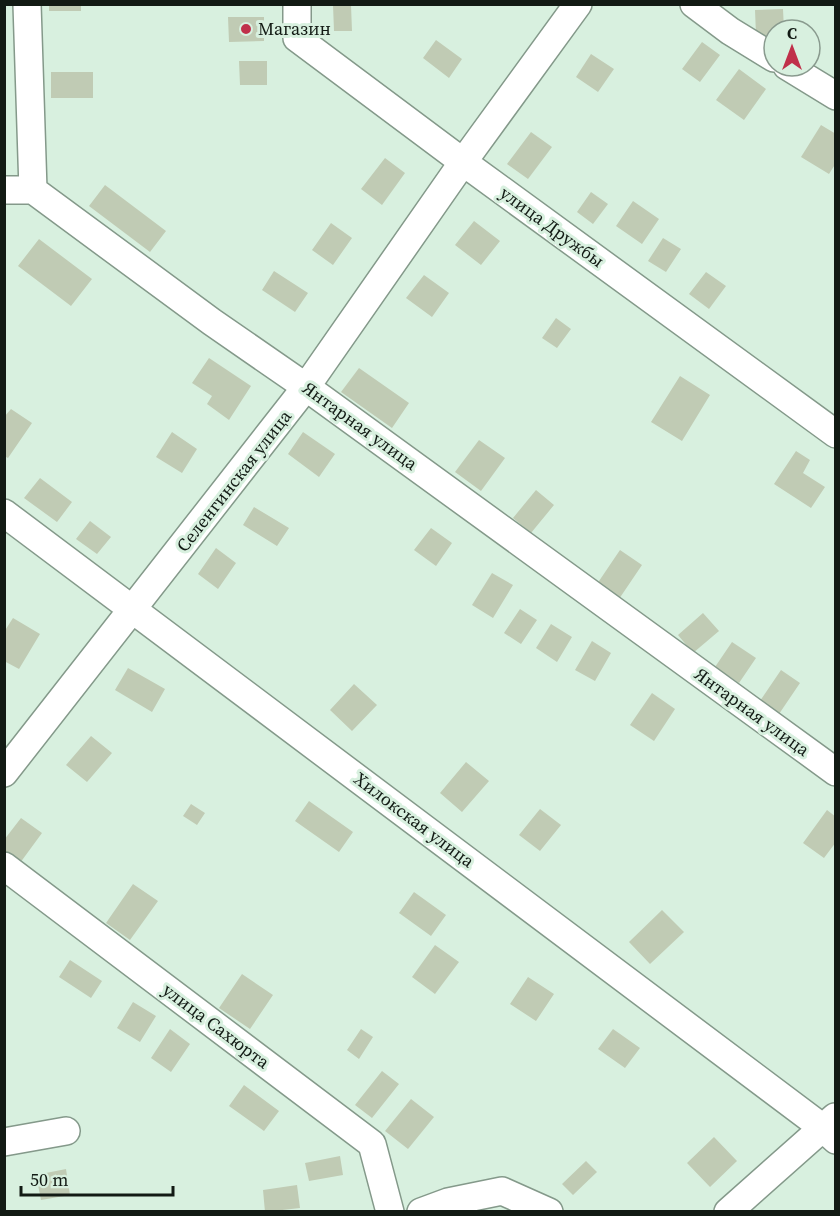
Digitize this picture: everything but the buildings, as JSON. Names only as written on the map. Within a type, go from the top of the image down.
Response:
[{"type":"street","points":[[4,190],[33,190],[27,4]]},
{"type":"street","name":"улица Дружбы","points":[[297,4],[297,38],[836,434]]},
{"type":"street","name":"Селенгинская улица","points":[[4,773],[306,387],[463,162],[578,4]]},
{"type":"street","points":[[694,4],[730,31],[762,51]]},
{"type":"street","points":[[807,78],[836,96]]},
{"type":"street","name":"Янтарная улица","points":[[33,190],[212,322],[306,387],[836,772]]},
{"type":"street","name":"Хилокская улица","points":[[4,513],[831,1128]]},
{"type":"street","name":"улица Сахюрта","points":[[4,866],[372,1144],[390,1212]]},
{"type":"street","points":[[728,1212],[831,1128]]},
{"type":"street","points":[[4,1142],[66,1131]]},
{"type":"street","points":[[421,1212],[448,1202],[502,1191],[549,1212]]},
{"type":"place","name":"Магазин","points":[[246,29]]}]
